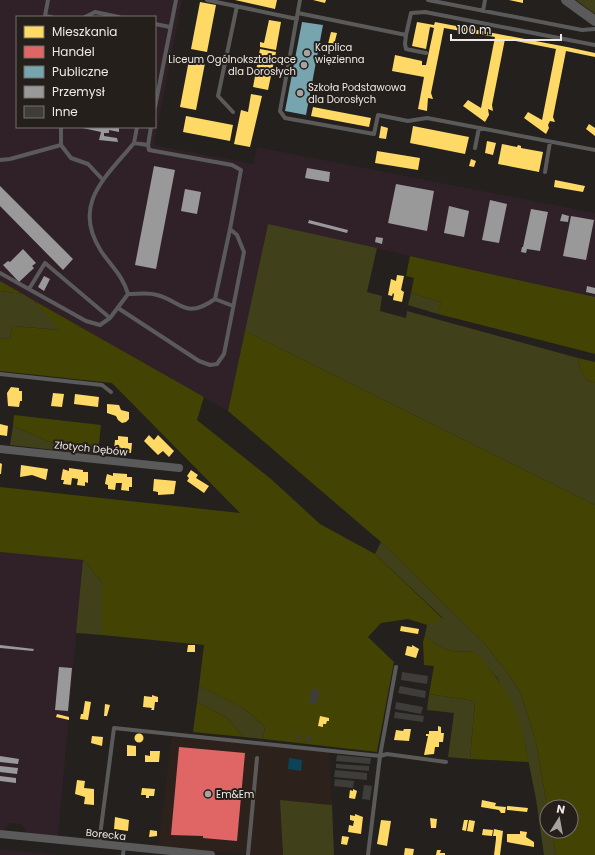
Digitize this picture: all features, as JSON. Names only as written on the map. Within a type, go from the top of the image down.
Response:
[{"type":"street","points":[[566,0],[595,21]]},
{"type":"street","name":"Złotych Dębów","points":[[0,449],[179,468]]},
{"type":"street","name":"Borecka","points":[[0,834],[99,843],[154,852],[211,855]]},
{"type":"lane","points":[[45,16],[48,0]]},
{"type":"lane","points":[[156,102],[176,0]]},
{"type":"lane","points":[[207,0],[297,18]]},
{"type":"lane","points":[[300,0],[280,111],[285,118],[374,134],[378,115],[408,120],[427,118],[595,150]]},
{"type":"lane","points":[[428,0],[582,30],[595,28]]},
{"type":"lane","points":[[483,11],[485,0]]},
{"type":"lane","points":[[233,112],[218,96],[237,6]]},
{"type":"lane","points":[[87,16],[95,12],[115,16]]},
{"type":"lane","points":[[426,53],[406,49],[406,35],[412,13],[425,12],[595,45]]},
{"type":"lane","points":[[298,13],[406,35]]},
{"type":"lane","points":[[156,24],[170,27]]},
{"type":"lane","points":[[156,82],[160,81]]},
{"type":"lane","points":[[61,128],[61,145],[71,158],[88,164],[103,180]]},
{"type":"lane","points":[[0,273],[90,322],[100,325],[110,318],[128,294],[125,282],[101,251],[92,236],[89,224],[90,207],[95,190],[134,143],[137,128]]},
{"type":"lane","points":[[128,294],[149,293],[158,295],[178,306],[191,309],[206,305],[215,299],[241,170],[232,165],[149,150],[148,145],[151,128]]},
{"type":"lane","points":[[475,148],[478,128]]},
{"type":"lane","points":[[545,172],[550,142]]},
{"type":"lane","points":[[134,143],[148,145]]},
{"type":"lane","points":[[0,160],[10,159],[61,145]]},
{"type":"lane","points":[[118,308],[199,361],[210,365],[217,364],[224,354],[244,252],[237,235],[230,229]]},
{"type":"lane","points":[[29,289],[45,262],[110,318]]},
{"type":"lane","points":[[215,299],[233,306]]},
{"type":"lane","points":[[0,374],[102,385],[111,392]]},
{"type":"lane","points":[[368,855],[380,756],[396,667]]},
{"type":"lane","points":[[99,843],[114,728],[380,756],[386,754],[446,762]]},
{"type":"lane","points":[[248,855],[257,758]]},
{"type":"lane","points":[[123,855],[124,846]]},
{"type":"shaded area","points":[[0,0],[182,0],[154,145],[253,164],[257,147],[595,213],[595,297],[268,224],[228,411],[0,281]]},
{"type":"shaded area","points":[[576,0],[595,0],[595,14]]},
{"type":"shaded area","points":[[268,224],[377,248],[367,292],[382,296],[380,311],[406,318],[407,311],[578,358],[580,368],[586,380],[595,383],[595,505],[245,331]]},
{"type":"shaded area","points":[[410,256],[595,297],[595,354],[438,314],[441,302],[411,293],[414,278],[406,276]]},
{"type":"shaded area","points":[[0,281],[23,294],[0,291]]},
{"type":"shaded area","points":[[0,291],[23,294],[33,300],[61,330],[12,326],[10,339],[0,338]]},
{"type":"shaded area","points":[[411,293],[441,302],[438,314],[408,305]]},
{"type":"shaded area","points":[[33,300],[204,397],[197,420],[271,479],[320,524],[375,554],[443,619],[427,625],[408,619],[381,623],[368,637],[394,662],[377,752],[263,739],[265,727],[245,709],[199,686],[204,645],[102,635],[102,582],[83,560],[0,552],[0,487],[240,513],[112,383],[0,371],[0,338],[10,339],[12,326],[60,330]]},
{"type":"shaded area","points":[[245,331],[595,505],[595,855],[556,855],[553,839],[579,839],[579,799],[546,799],[536,742],[521,694],[510,676],[486,645],[381,542],[228,411]]},
{"type":"shaded area","points":[[578,358],[595,362],[595,383],[586,380],[580,368]]},
{"type":"shaded area","points":[[14,415],[101,425],[98,454],[73,452],[13,426]]},
{"type":"shaded area","points":[[13,426],[73,452],[10,445]]},
{"type":"shaded area","points":[[381,542],[486,645],[510,676],[521,694],[536,742],[546,799],[539,799],[539,820],[525,744],[498,679],[474,651],[459,652],[447,650],[437,645],[425,635],[427,625],[443,618],[375,554]]},
{"type":"shaded area","points":[[0,552],[83,560],[58,836],[26,833],[22,824],[10,823],[3,831],[0,830]]},
{"type":"shaded area","points":[[83,560],[102,582],[102,635],[76,633]]},
{"type":"shaded area","points":[[425,635],[437,645],[447,650],[459,652],[474,651],[486,664],[502,685],[514,708],[521,728],[529,762],[470,759],[475,701],[429,694],[434,666],[424,665],[423,642]]},
{"type":"shaded area","points":[[199,686],[245,709],[265,727],[263,739],[244,737],[227,718],[197,702]]},
{"type":"shaded area","points":[[429,694],[475,701],[470,759],[448,757],[454,713],[427,710]]},
{"type":"shaded area","points":[[197,702],[227,718],[244,737],[193,732]]},
{"type":"shaded area","points":[[172,737],[329,752],[332,805],[280,800],[283,855],[254,855],[158,846]]},
{"type":"shaded area","points":[[280,800],[332,805],[334,855],[283,855]]},
{"type":"shaded area","points":[[542,839],[553,839],[556,855],[544,855]]},
{"type":"shaded area","points":[[0,849],[58,855],[0,855]]},
{"type":"water","points":[[289,758],[302,760],[301,771],[288,769]]},
{"type":"building: Mieszkania","points":[[235,0],[277,0],[275,9]]},
{"type":"building: Mieszkania","points":[[313,0],[326,0],[325,3]]},
{"type":"building: Mieszkania","points":[[509,0],[523,0],[523,3]]},
{"type":"building: Mieszkania","points":[[200,2],[216,5],[207,52],[191,49]]},
{"type":"building: Mieszkania","points":[[269,20],[281,22],[276,50],[260,47],[260,42],[264,43]]},
{"type":"building: Mieszkania","points":[[417,22],[434,25],[435,22],[567,47],[595,53],[595,57],[566,51],[553,117],[555,122],[550,121],[546,134],[524,118],[528,112],[542,120],[556,49],[505,39],[492,105],[493,111],[488,109],[489,115],[485,122],[463,106],[468,100],[481,108],[495,37],[444,28],[431,93],[433,99],[428,98],[427,111],[418,109],[424,77],[392,71],[395,55],[422,61],[422,65],[426,65],[434,28],[430,27],[426,49],[412,46]]},
{"type":"building: Mieszkania","points":[[331,32],[337,33],[333,49],[327,48]]},
{"type":"building: Mieszkania","points":[[260,49],[276,52],[268,90],[253,87]]},
{"type":"building: Mieszkania","points":[[189,60],[205,63],[196,110],[180,107]]},
{"type":"building: Mieszkania","points":[[251,94],[262,96],[250,147],[234,144],[241,110],[248,112]]},
{"type":"building: Mieszkania","points":[[313,107],[371,118],[369,127],[311,116]]},
{"type":"building: Mieszkania","points":[[186,116],[233,125],[230,141],[183,132]]},
{"type":"building: Mieszkania","points":[[589,124],[595,128],[595,136],[586,129]]},
{"type":"building: Mieszkania","points":[[381,126],[388,128],[386,139],[379,138]]},
{"type":"building: Mieszkania","points":[[413,126],[469,137],[465,154],[410,143]]},
{"type":"building: Mieszkania","points":[[487,141],[496,143],[493,155],[485,153]]},
{"type":"building: Mieszkania","points":[[502,144],[517,147],[518,145],[521,146],[521,148],[543,152],[539,172],[498,164]]},
{"type":"building: Mieszkania","points":[[377,151],[420,158],[418,170],[375,163]]},
{"type":"building: Mieszkania","points":[[471,159],[476,161],[474,167],[469,166]]},
{"type":"building: Mieszkania","points":[[555,180],[585,186],[583,192],[554,187]]},
{"type":"building: Mieszkania","points":[[397,275],[404,276],[401,290],[404,292],[402,302],[393,300],[393,293],[392,296],[388,295],[391,279],[396,281]]},
{"type":"building: Mieszkania","points":[[11,387],[19,388],[19,391],[22,391],[22,401],[20,401],[19,407],[8,406],[7,393]]},
{"type":"building: Mieszkania","points":[[53,393],[64,394],[62,407],[51,406]]},
{"type":"building: Mieszkania","points":[[75,394],[99,397],[98,407],[74,404]]},
{"type":"building: Mieszkania","points":[[107,404],[119,405],[121,410],[129,412],[129,419],[122,423],[116,416],[107,413]]},
{"type":"building: Mieszkania","points":[[0,424],[8,426],[7,436],[0,435]]},
{"type":"building: Mieszkania","points":[[149,435],[154,440],[158,435],[174,451],[169,457],[163,451],[158,455],[144,441]]},
{"type":"building: Mieszkania","points":[[118,436],[128,437],[128,443],[132,443],[131,453],[114,449],[115,440],[118,440]]},
{"type":"building: Mieszkania","points":[[0,463],[2,464],[1,474],[0,474]]},
{"type":"building: Mieszkania","points":[[21,465],[48,469],[46,480],[32,475],[20,477]]},
{"type":"building: Mieszkania","points":[[69,468],[88,472],[88,483],[85,482],[85,486],[77,485],[78,479],[72,478],[71,485],[63,484],[64,480],[61,480],[63,469],[69,471]]},
{"type":"building: Mieszkania","points":[[191,470],[198,475],[196,478],[209,486],[204,493],[187,481],[189,478],[187,476]]},
{"type":"building: Mieszkania","points":[[113,473],[127,474],[127,477],[132,477],[132,487],[129,487],[129,491],[121,490],[122,483],[116,483],[115,490],[108,489],[108,485],[105,484],[107,474],[113,476]]},
{"type":"building: Mieszkania","points":[[154,479],[176,481],[174,494],[158,495],[158,492],[153,491]]},
{"type":"building: Mieszkania","points":[[401,626],[419,629],[418,634],[400,631]]},
{"type":"building: Mieszkania","points":[[188,645],[195,645],[195,652],[187,652]]},
{"type":"building: Mieszkania","points":[[412,645],[419,649],[416,658],[405,655],[407,646],[412,647]]},
{"type":"building: Mieszkania","points":[[152,695],[158,697],[158,702],[155,702],[154,710],[151,710],[152,708],[143,707],[144,696],[152,697]]},
{"type":"building: Mieszkania","points":[[85,701],[91,702],[88,720],[80,719],[81,714],[83,714]]},
{"type":"building: Mieszkania","points":[[105,704],[110,705],[107,716],[104,716]]},
{"type":"building: Mieszkania","points":[[57,714],[69,717],[69,720],[56,717]]},
{"type":"building: Mieszkania","points":[[320,716],[329,718],[329,721],[327,721],[326,724],[323,724],[323,727],[318,726]]},
{"type":"building: Mieszkania","points":[[438,726],[441,727],[441,733],[444,733],[443,742],[439,742],[439,747],[435,747],[434,754],[424,755],[428,736],[426,736],[426,734],[429,734],[429,731],[438,731]]},
{"type":"building: Mieszkania","points":[[404,729],[411,729],[409,741],[394,740],[396,730],[403,731]]},
{"type":"building: Mieszkania","points":[[139,733],[144,738],[139,743],[134,738]]},
{"type":"building: Mieszkania","points":[[92,736],[103,737],[102,746],[91,743]]},
{"type":"building: Mieszkania","points":[[127,745],[136,746],[136,756],[127,756]]},
{"type":"building: Mieszkania","points":[[150,751],[160,751],[159,762],[145,762],[145,755],[150,756]]},
{"type":"building: Mieszkania","points":[[77,780],[85,781],[84,788],[94,789],[94,805],[84,804],[85,797],[75,794]]},
{"type":"building: Mieszkania","points":[[142,788],[155,789],[154,796],[149,796],[149,798],[146,798],[146,795],[141,795]]},
{"type":"building: Mieszkania","points":[[353,789],[357,791],[355,799],[349,798],[350,790],[353,791]]},
{"type":"building: Mieszkania","points":[[482,800],[496,803],[495,806],[506,807],[505,813],[501,813],[499,810],[481,807]]},
{"type":"building: Mieszkania","points":[[507,806],[528,808],[527,812],[507,810]]},
{"type":"building: Mieszkania","points":[[355,814],[363,817],[361,834],[348,832],[349,825],[353,826],[354,821],[350,820],[350,815],[355,816]]},
{"type":"building: Mieszkania","points":[[115,817],[129,820],[128,831],[114,829]]},
{"type":"building: Mieszkania","points":[[430,818],[437,819],[436,828],[431,828]]},
{"type":"building: Mieszkania","points":[[381,820],[391,821],[387,846],[377,844]]},
{"type":"building: Mieszkania","points":[[464,820],[468,820],[466,831],[462,830]]},
{"type":"building: Mieszkania","points":[[469,820],[475,821],[473,832],[467,831]]},
{"type":"building: Mieszkania","points":[[483,829],[493,830],[492,836],[482,835]]},
{"type":"building: Mieszkania","points":[[494,829],[503,831],[500,855],[494,855],[496,836],[493,836]]},
{"type":"building: Mieszkania","points":[[150,830],[157,831],[157,836],[149,837]]},
{"type":"building: Mieszkania","points":[[520,831],[527,832],[526,837],[534,842],[534,847],[507,842],[507,834],[520,834]]},
{"type":"building: Mieszkania","points":[[342,836],[349,837],[347,845],[341,844]]},
{"type":"building: Mieszkania","points":[[405,848],[414,849],[413,855],[404,855]]},
{"type":"building: Mieszkania","points":[[437,850],[441,850],[440,853],[445,853],[445,855],[436,855]]},
{"type":"building: Handel","name":"Em&Em","points":[[179,747],[245,753],[237,841],[203,838],[203,836],[171,835]]},
{"type":"building: Publiczne","points":[[302,22],[323,25],[306,115],[285,111]]},
{"type":"building: Przemysł","points":[[83,128],[119,128],[119,132],[109,130],[109,133],[104,133],[104,136],[117,138],[118,142],[99,140],[101,132]]},
{"type":"building: Przemysł","points":[[154,166],[175,170],[156,269],[135,265]]},
{"type":"building: Przemysł","points":[[307,168],[330,172],[329,182],[305,178]]},
{"type":"building: Przemysł","points":[[396,184],[434,191],[427,231],[388,223]]},
{"type":"building: Przemysł","points":[[0,186],[73,259],[63,270],[0,206]]},
{"type":"building: Przemysł","points":[[185,189],[201,192],[197,214],[181,211]]},
{"type":"building: Przemysł","points":[[490,200],[507,204],[499,243],[482,240]]},
{"type":"building: Przemysł","points":[[449,206],[469,211],[464,237],[444,233]]},
{"type":"building: Przemysł","points":[[531,209],[548,212],[540,251],[527,249],[526,253],[521,252]]},
{"type":"building: Przemysł","points":[[562,214],[569,216],[568,222],[560,221]]},
{"type":"building: Przemysł","points":[[571,216],[594,220],[586,260],[563,256]]},
{"type":"building: Przemysł","points":[[309,220],[348,230],[347,233],[308,223]]},
{"type":"building: Przemysł","points":[[376,237],[383,238],[382,244],[375,242]]},
{"type":"building: Przemysł","points":[[23,249],[36,263],[32,266],[34,268],[19,282],[3,265],[8,261],[10,262]]},
{"type":"building: Przemysł","points":[[44,276],[50,279],[44,291],[38,287]]},
{"type":"building: Przemysł","points":[[587,286],[595,288],[595,294],[586,292]]},
{"type":"building: Przemysł","points":[[0,645],[34,649],[33,651],[0,648]]},
{"type":"building: Przemysł","points":[[59,667],[72,668],[68,711],[55,710]]},
{"type":"building: Przemysł","points":[[0,756],[19,759],[18,764],[0,762]]},
{"type":"building: Przemysł","points":[[0,766],[18,768],[17,774],[0,772]]},
{"type":"building: Przemysł","points":[[0,776],[16,778],[16,783],[0,781]]},
{"type":"building: Inne","points":[[402,672],[428,676],[427,684],[401,680]]},
{"type":"building: Inne","points":[[400,686],[426,691],[425,698],[398,693]]},
{"type":"building: Inne","points":[[311,689],[319,690],[317,704],[309,703]]},
{"type":"building: Inne","points":[[396,702],[423,707],[421,714],[395,709]]},
{"type":"building: Inne","points":[[395,712],[424,716],[423,722],[394,718]]},
{"type":"building: Inne","points":[[297,734],[301,735],[300,739],[296,738]]},
{"type":"building: Inne","points":[[307,736],[311,736],[310,741],[306,740]]},
{"type":"building: Inne","points":[[337,755],[371,758],[370,764],[336,761]]},
{"type":"building: Inne","points":[[336,764],[369,766],[369,771],[336,768]]},
{"type":"building: Inne","points":[[335,770],[367,773],[367,780],[334,777]]},
{"type":"building: Inne","points":[[335,779],[354,781],[353,788],[334,786]]},
{"type":"building: Inne","points":[[364,785],[372,786],[370,800],[362,799]]},
{"type":"place","name":"Kaplica więzienna","points":[[307,53]]},
{"type":"place","name":"Liceum Ogólnokształcące dla Dorosłych","points":[[304,65]]},
{"type":"place","name":"Szkoła Podstawowa dla Dorosłych","points":[[300,93]]},
{"type":"place","name":"Em&Em","points":[[208,794]]}]
